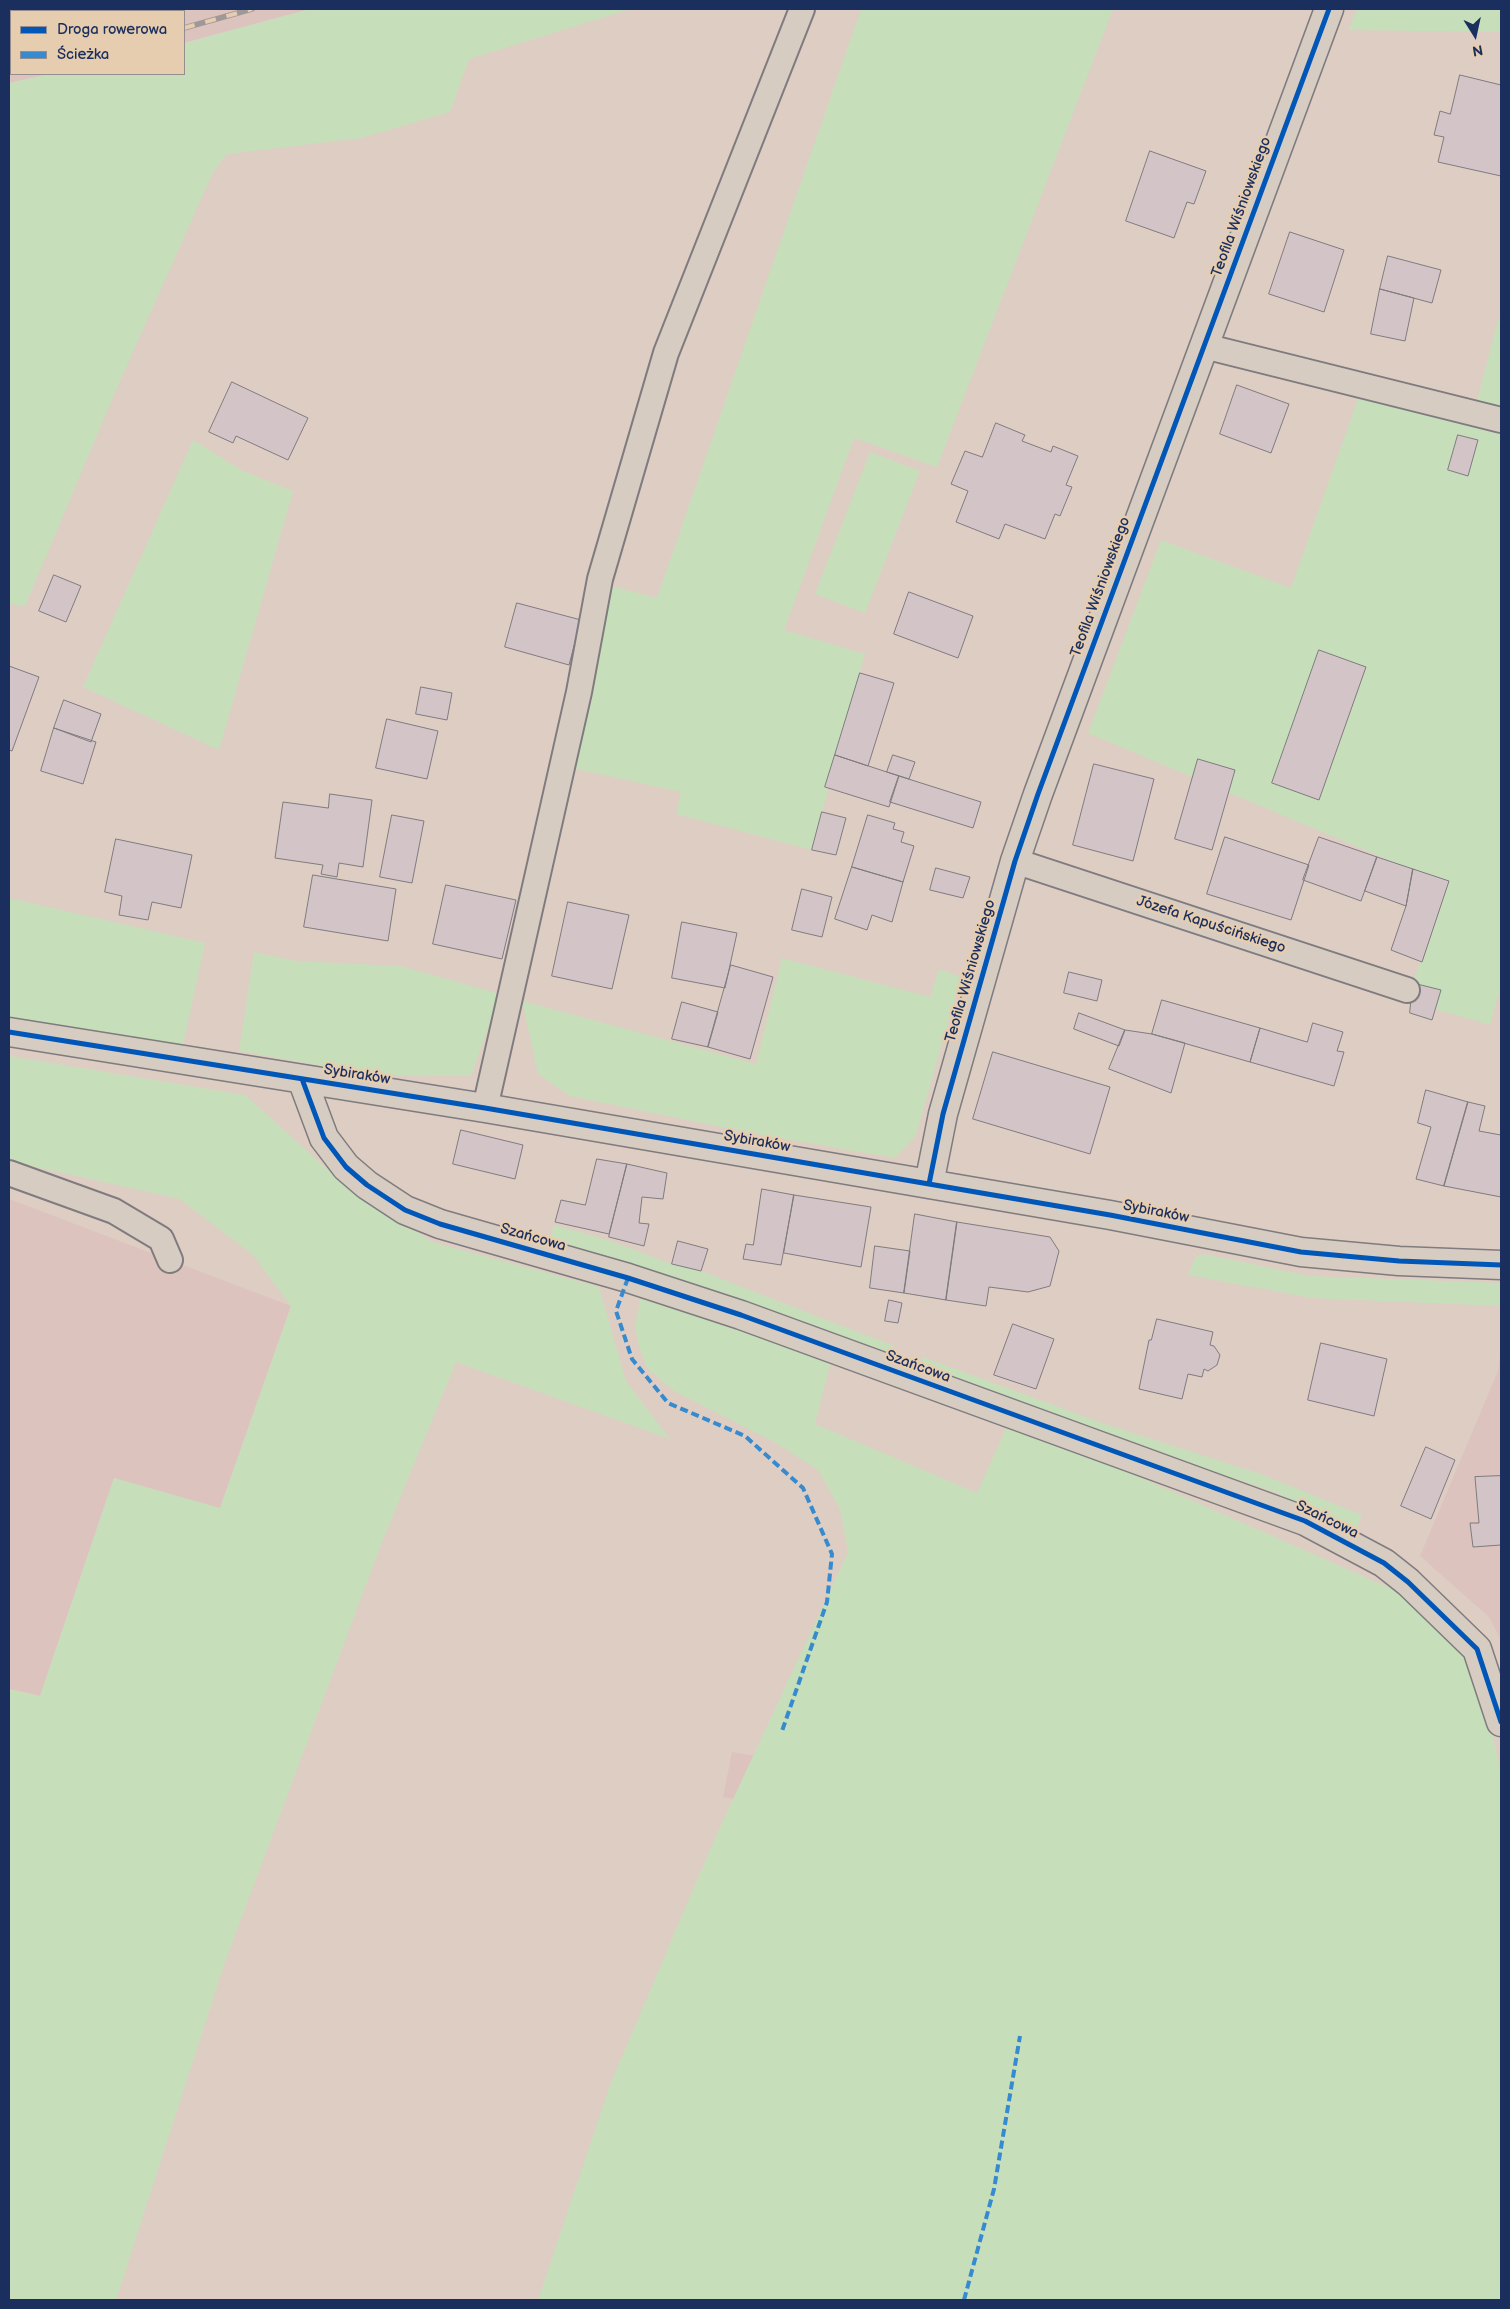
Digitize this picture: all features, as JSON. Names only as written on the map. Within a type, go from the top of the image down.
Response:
[{"type":"street","name":"Teofila Wiśniowskiego","points":[[929,1184],[943,1114],[1015,861],[1038,794],[1328,9]]},
{"type":"street","name":"Sybiraków","points":[[9,1032],[485,1108],[1110,1215],[1301,1252],[1399,1261],[1501,1265]]},
{"type":"street","name":"Szańcowa","points":[[302,1079],[324,1138],[340,1160],[367,1185],[405,1210],[440,1224],[628,1278],[741,1316],[1305,1520],[1358,1548],[1384,1563],[1408,1582],[1477,1649],[1501,1722]]},
{"type":"lane","points":[[485,1108],[579,692],[600,579],[666,353],[802,9]]},
{"type":"lane","points":[[1204,346],[1501,420]]},
{"type":"lane","name":"Józefa Kapuścińskiego","points":[[1015,861],[1407,990]]},
{"type":"lane","points":[[9,1173],[114,1211],[161,1238],[170,1260]]},
{"type":"shaded area","points":[[310,9],[185,43],[185,10],[50,10]]},
{"type":"shaded area","points":[[10,19],[10,75],[45,75],[9,83]]},
{"type":"shaded area","points":[[9,1199],[291,1306],[220,1509],[114,1478],[40,1696],[9,1689]]},
{"type":"shaded area","points":[[1501,1347],[1501,1640],[1489,1617],[1420,1556],[1498,1371]]},
{"type":"shaded area","points":[[732,1752],[773,1759],[764,1805],[723,1797]]},
{"type":"green space","points":[[310,9],[631,9],[469,59],[450,112],[361,138],[227,154],[213,172],[116,390],[25,606],[9,604],[9,83],[45,75],[185,75],[185,43]]},
{"type":"green space","points":[[861,9],[1113,9],[937,467],[854,438],[784,630],[865,654],[812,850],[676,814],[681,792],[572,768],[611,586],[657,598]]},
{"type":"green space","points":[[1357,9],[1501,9],[1501,32],[1348,30]]},
{"type":"green space","points":[[1501,309],[1501,410],[1476,404]]},
{"type":"green space","points":[[1359,396],[1501,432],[1501,985],[1490,1025],[1408,1001],[1443,883],[1088,733],[1161,540],[1291,588]]},
{"type":"green space","points":[[193,440],[243,471],[293,491],[219,750],[83,687]]},
{"type":"green space","points":[[870,452],[920,471],[865,613],[815,594]]},
{"type":"green space","points":[[9,898],[205,943],[183,1045],[9,1018]]},
{"type":"green space","points":[[254,952],[295,961],[401,966],[500,994],[471,1076],[376,1075],[239,1051]]},
{"type":"green space","points":[[782,958],[930,997],[939,969],[961,977],[916,1135],[895,1158],[746,1132],[570,1096],[538,1074],[522,1001],[756,1064]]},
{"type":"green space","points":[[9,1056],[245,1095],[335,1176],[432,1242],[599,1287],[626,1381],[670,1439],[456,1362],[380,1547],[224,1965],[116,2300],[9,2300],[9,1689],[40,1696],[114,1478],[220,1508],[291,1306],[253,1255],[180,1199],[9,1161]]},
{"type":"green space","points":[[554,1225],[608,1240],[672,1264],[701,1271],[894,1346],[889,1359],[549,1242]]},
{"type":"green space","points":[[1204,1254],[1310,1276],[1501,1283],[1501,1306],[1312,1298],[1188,1275],[1195,1257]]},
{"type":"green space","points":[[641,1297],[831,1361],[815,1424],[977,1493],[1010,1420],[1408,1596],[1468,1656],[1486,1704],[1501,1774],[1501,2300],[538,2300],[610,2085],[714,1840],[848,1552],[840,1509],[818,1470],[776,1443],[674,1391],[647,1368],[639,1347],[635,1325]]},
{"type":"green space","points":[[923,1357],[1102,1423],[1261,1474],[1362,1515],[1355,1533],[1275,1492],[1149,1450],[920,1367]]},
{"type":"building","points":[[1460,75],[1501,85],[1501,176],[1438,162],[1444,137],[1434,135],[1440,111],[1450,114]]},
{"type":"building","points":[[1150,151],[1206,171],[1194,204],[1187,202],[1174,238],[1126,221]]},
{"type":"building","points":[[1290,232],[1344,250],[1324,312],[1269,294]]},
{"type":"building","points":[[1388,256],[1441,270],[1432,303],[1380,289]]},
{"type":"building","points":[[1380,289],[1414,298],[1405,341],[1371,334]]},
{"type":"building","points":[[232,382],[308,418],[288,460],[236,436],[233,443],[209,432]]},
{"type":"building","points":[[1237,385],[1289,404],[1271,453],[1220,434]]},
{"type":"building","points":[[996,423],[1025,435],[1022,441],[1051,452],[1053,446],[1078,456],[1066,485],[1072,487],[1060,516],[1055,514],[1045,539],[1005,524],[999,539],[956,522],[968,491],[951,484],[965,451],[982,457]]},
{"type":"building","points":[[1458,435],[1478,440],[1468,476],[1448,470]]},
{"type":"building","points":[[54,575],[81,586],[66,622],[39,611]]},
{"type":"building","points":[[909,592],[973,616],[958,658],[894,634]]},
{"type":"building","points":[[517,603],[581,620],[569,665],[505,647]]},
{"type":"building","points":[[1319,650],[1366,667],[1319,800],[1272,783]]},
{"type":"building","points":[[9,666],[39,677],[12,751],[9,750]]},
{"type":"building","points":[[860,673],[894,683],[868,766],[835,755]]},
{"type":"building","points":[[421,687],[452,693],[447,720],[416,714]]},
{"type":"building","points":[[64,700],[101,714],[91,742],[54,728]]},
{"type":"building","points":[[387,719],[438,731],[427,779],[376,768]]},
{"type":"building","points":[[54,728],[96,742],[83,784],[41,771]]},
{"type":"building","points":[[835,755],[899,776],[889,807],[825,787]]},
{"type":"building","points":[[893,755],[915,762],[909,779],[887,772]]},
{"type":"building","points":[[1198,759],[1235,770],[1212,850],[1175,839]]},
{"type":"building","points":[[1094,764],[1154,779],[1133,861],[1073,845]]},
{"type":"building","points":[[899,776],[981,802],[973,828],[890,802]]},
{"type":"building","points":[[330,794],[372,800],[363,867],[339,863],[337,877],[321,874],[323,865],[275,858],[283,802],[328,808]]},
{"type":"building","points":[[822,812],[846,818],[836,855],[812,850]]},
{"type":"building","points":[[392,815],[424,821],[412,883],[380,877]]},
{"type":"building","points":[[868,815],[895,823],[893,829],[904,832],[901,842],[914,846],[903,882],[852,867]]},
{"type":"building","points":[[1225,837],[1309,865],[1291,920],[1207,894]]},
{"type":"building","points":[[1319,837],[1377,857],[1361,901],[1303,880]]},
{"type":"building","points":[[116,839],[192,855],[181,908],[152,902],[148,920],[119,915],[122,896],[105,892]]},
{"type":"building","points":[[1377,857],[1413,869],[1406,906],[1365,891]]},
{"type":"building","points":[[852,867],[903,882],[892,922],[872,915],[867,930],[835,919]]},
{"type":"building","points":[[936,868],[970,877],[963,898],[930,890]]},
{"type":"building","points":[[1413,869],[1449,881],[1422,962],[1391,950],[1406,906]]},
{"type":"building","points":[[313,875],[396,889],[388,941],[304,927]]},
{"type":"building","points":[[446,885],[516,900],[502,959],[433,944]]},
{"type":"building","points":[[802,889],[832,897],[822,937],[792,930]]},
{"type":"building","points":[[568,902],[629,915],[612,989],[552,976]]},
{"type":"building","points":[[682,922],[737,933],[725,988],[672,978]]},
{"type":"building","points":[[731,965],[773,977],[750,1059],[708,1047]]},
{"type":"building","points":[[1069,972],[1102,980],[1097,1001],[1064,993]]},
{"type":"building","points":[[1413,983],[1441,990],[1432,1020],[1410,1013]]},
{"type":"building","points":[[1162,1000],[1260,1028],[1250,1062],[1152,1034]]},
{"type":"building","points":[[682,1002],[718,1012],[708,1047],[672,1039]]},
{"type":"building","points":[[1079,1013],[1125,1030],[1119,1046],[1074,1029]]},
{"type":"building","points":[[1313,1023],[1343,1032],[1337,1051],[1344,1052],[1334,1086],[1250,1062],[1260,1028],[1307,1042]]},
{"type":"building","points":[[1125,1030],[1152,1034],[1185,1043],[1171,1093],[1109,1069]]},
{"type":"building","points":[[993,1052],[1110,1087],[1090,1154],[973,1119]]},
{"type":"building","points":[[1426,1090],[1468,1102],[1444,1186],[1416,1179],[1431,1127],[1418,1123]]},
{"type":"building","points":[[1468,1102],[1485,1106],[1479,1131],[1501,1135],[1501,1197],[1444,1186]]},
{"type":"building","points":[[461,1130],[523,1145],[515,1179],[453,1164]]},
{"type":"building","points":[[597,1159],[627,1164],[609,1234],[555,1222],[561,1200],[585,1205]]},
{"type":"building","points":[[627,1164],[667,1173],[663,1199],[642,1197],[639,1223],[649,1224],[644,1246],[609,1237]]},
{"type":"building","points":[[762,1189],[794,1195],[781,1265],[743,1259],[746,1244],[753,1245]]},
{"type":"building","points":[[794,1195],[871,1207],[861,1267],[784,1253]]},
{"type":"building","points":[[915,1214],[957,1222],[946,1300],[904,1293]]},
{"type":"building","points":[[957,1222],[1050,1237],[1059,1251],[1050,1286],[1028,1292],[989,1287],[986,1306],[946,1300]]},
{"type":"building","points":[[678,1241],[708,1249],[701,1271],[672,1264]]},
{"type":"building","points":[[875,1246],[910,1251],[904,1293],[870,1288]]},
{"type":"building","points":[[889,1300],[902,1303],[898,1323],[885,1321]]},
{"type":"building","points":[[1157,1319],[1213,1332],[1210,1345],[1214,1346],[1220,1355],[1217,1365],[1208,1371],[1204,1369],[1202,1377],[1188,1374],[1182,1399],[1139,1389],[1149,1340],[1151,1340]]},
{"type":"building","points":[[1013,1324],[1054,1339],[1036,1389],[994,1375]]},
{"type":"building","points":[[1321,1343],[1387,1359],[1374,1416],[1308,1400]]},
{"type":"building","points":[[1426,1447],[1455,1460],[1431,1519],[1401,1506]]},
{"type":"building","points":[[1501,1476],[1501,1545],[1473,1547],[1470,1523],[1479,1523],[1475,1477]]},
{"type":"railway","points":[[139,10],[144,9]]},
{"type":"railway","points":[[185,28],[252,9]]},
{"type":"marked path","points":[[628,1278],[616,1311],[632,1359],[668,1403],[745,1436],[803,1488],[832,1554],[827,1602],[782,1731]]},
{"type":"marked path","points":[[964,2300],[994,2189],[1020,2036]]},
{"type":"cycle path","points":[[929,1184],[943,1114],[1015,861],[1038,794],[1329,9]]},
{"type":"cycle path","points":[[9,1032],[485,1108],[1110,1215],[1301,1252],[1399,1261],[1501,1265]]},
{"type":"cycle path","points":[[302,1079],[324,1138],[346,1167],[367,1185],[405,1210],[440,1224],[628,1278],[741,1315],[1305,1521],[1384,1563],[1408,1582],[1477,1649],[1501,1722]]}]
